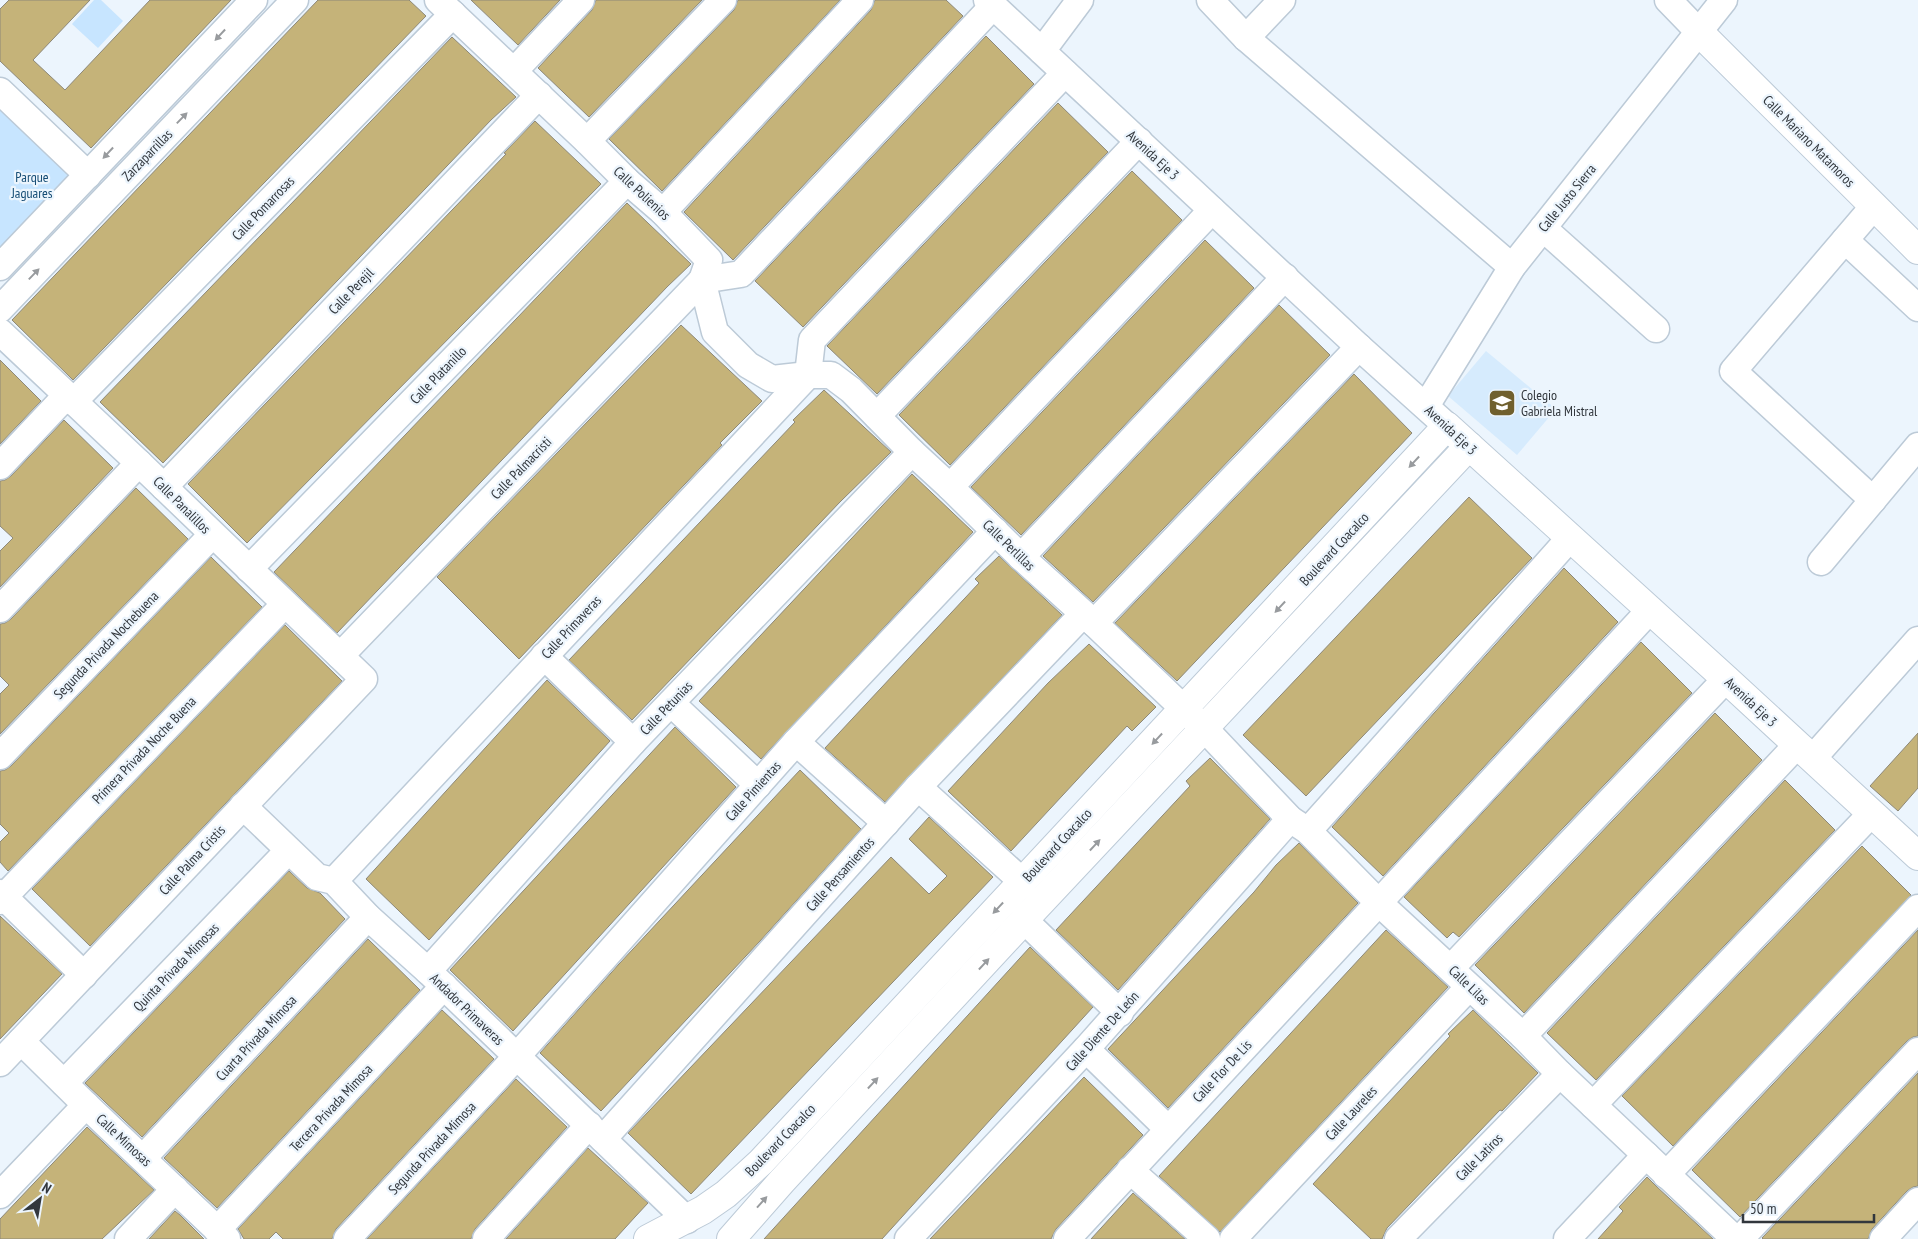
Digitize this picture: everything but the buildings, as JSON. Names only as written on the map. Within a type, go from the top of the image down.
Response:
[{"type":"main road","name":"Calle Mariano Matamoros","points":[[1699,32],[1918,250]]},
{"type":"main road","name":"Avenida Eje 3","points":[[1447,426],[1918,856]]},
{"type":"main road","name":"Boulevard Coacalco","points":[[648,1239],[687,1220],[726,1194],[761,1162],[1447,426]]},
{"type":"main road","name":"Boulevard Coacalco","points":[[731,1239],[782,1181],[1024,920],[1469,446]]},
{"type":"street","name":"Zarzaparrillas","points":[[0,267],[254,0]]},
{"type":"street","name":"Zarzaparrillas","points":[[0,309],[295,0]]},
{"type":"street","points":[[514,71],[581,0]]},
{"type":"street","points":[[587,141],[723,0]]},
{"type":"street","points":[[663,212],[860,0]]},
{"type":"street","points":[[1042,51],[1080,0]]},
{"type":"street","points":[[1209,0],[1246,38],[1512,267]]},
{"type":"street","points":[[1246,38],[1282,0]]},
{"type":"street","points":[[1668,0],[1699,32]]},
{"type":"street","name":"Calle Justo Sierra","points":[[1426,406],[1512,267],[1724,0]]},
{"type":"street","points":[[702,280],[741,274],[990,3]]},
{"type":"street","name":"Avenida Eje 3","points":[[990,3],[1359,347],[1447,426]]},
{"type":"street","name":"Calle Polienios","points":[[445,4],[627,181],[663,212],[709,260],[702,280],[715,332],[748,365],[772,379],[808,374]]},
{"type":"street","name":"Calle Pomarrosas","points":[[0,466],[70,399],[445,4]]},
{"type":"street","points":[[808,374],[812,340],[1066,72]]},
{"type":"street","points":[[0,91],[88,174]]},
{"type":"street","name":"Calle Perejil","points":[[164,487],[539,95]]},
{"type":"street","points":[[877,416],[1139,141]]},
{"type":"street","name":"Calle Platanillo","points":[[248,569],[627,181]]},
{"type":"street","points":[[1873,500],[1733,371],[1874,206]]},
{"type":"street","points":[[950,487],[1212,210]]},
{"type":"street","points":[[1543,228],[1656,329]]},
{"type":"street","points":[[0,252],[7,243],[30,236]]},
{"type":"street","points":[[1845,240],[1918,308]]},
{"type":"street","points":[[1020,557],[1285,277]]},
{"type":"street","name":"Calle Palmacristi","points":[[340,656],[702,280]]},
{"type":"street","name":"Calle Panalillos","points":[[0,332],[364,679]]},
{"type":"street","name":"Calle Pensamientos","points":[[486,1239],[596,1132],[918,787],[1359,347]]},
{"type":"street","name":"Calle Perlillas","points":[[808,374],[831,375],[851,390],[1020,557],[1089,618],[1205,729]]},
{"type":"street","name":"Calle Primaveras","points":[[334,881],[808,374]]},
{"type":"street","points":[[1822,562],[1918,446]]},
{"type":"street","name":"Calle Petunias","points":[[436,979],[633,742],[912,452]]},
{"type":"street","points":[[0,609],[139,463]]},
{"type":"street","name":"Calle Pimientas","points":[[516,1056],[796,742],[995,531]]},
{"type":"street","name":"Segunda Privada Nochebuena","points":[[0,756],[212,535]]},
{"type":"street","name":"Calle Diente De León","points":[[908,1239],[1570,538]]},
{"type":"street","name":"Primera Privada Noche Buena","points":[[1,897],[285,604]]},
{"type":"street","name":"Calle Flor De Lis","points":[[1066,1239],[1650,610]]},
{"type":"street","points":[[1523,1036],[1805,751],[1918,640]]},
{"type":"street","points":[[544,656],[633,742]]},
{"type":"street","name":"Calle Palma Cristis","points":[[0,1063],[364,679]]},
{"type":"street","points":[[1451,968],[1726,679]]},
{"type":"street","points":[[671,703],[758,784]]},
{"type":"street","name":"Calle Lilas","points":[[1205,729],[1379,903],[1451,968],[1735,1239]]},
{"type":"street","points":[[796,742],[886,823]]},
{"type":"street","points":[[918,787],[1023,882]]},
{"type":"street","name":"Andador Primaveras","points":[[243,806],[317,877],[334,881],[368,917],[436,979],[687,1220]]},
{"type":"street","points":[[1593,1105],[1871,814]]},
{"type":"street","name":"Quinta Privada Mimosas","points":[[64,1083],[288,850]]},
{"type":"street","points":[[1,897],[84,975]]},
{"type":"street","points":[[1666,1175],[1918,908]]},
{"type":"street","name":"Cuarta Privada Mimosa","points":[[143,1158],[368,917]]},
{"type":"street","points":[[1024,920],[1120,1013]]},
{"type":"street","name":"Tercera Privada Mimosa","points":[[222,1234],[436,979]]},
{"type":"street","name":"Calle Laureles","points":[[1246,1235],[1469,987]]},
{"type":"street","name":"Calle Mimosas","points":[[21,1041],[222,1234]]},
{"type":"street","points":[[1086,1049],[1168,1129]]},
{"type":"street","points":[[1740,1239],[1918,1051]]},
{"type":"street","name":"Segunda Privada Mimosa","points":[[347,1239],[516,1056]]},
{"type":"street","name":"Calle Latiros","points":[[1398,1239],[1560,1074]]},
{"type":"street","points":[[0,1195],[86,1105]]},
{"type":"street","points":[[1568,1239],[1646,1155]]},
{"type":"street","points":[[1130,1170],[1207,1239]]},
{"type":"street","points":[[128,1239],[175,1189]]},
{"type":"street","points":[[1883,1239],[1918,1201]]},
{"type":"shaded area","name":"Colegio Gabriela Mistral","points":[[1486,351],[1556,409],[1517,455],[1448,396]]},
{"type":"green space","points":[[94,0],[101,0],[123,21],[98,48],[72,24]]},
{"type":"green space","name":"Parque Jaguares","points":[[0,109],[78,184],[0,266]]},
{"type":"place","name":"Colegio Gabriela Mistral","points":[[1502,403]]}]
